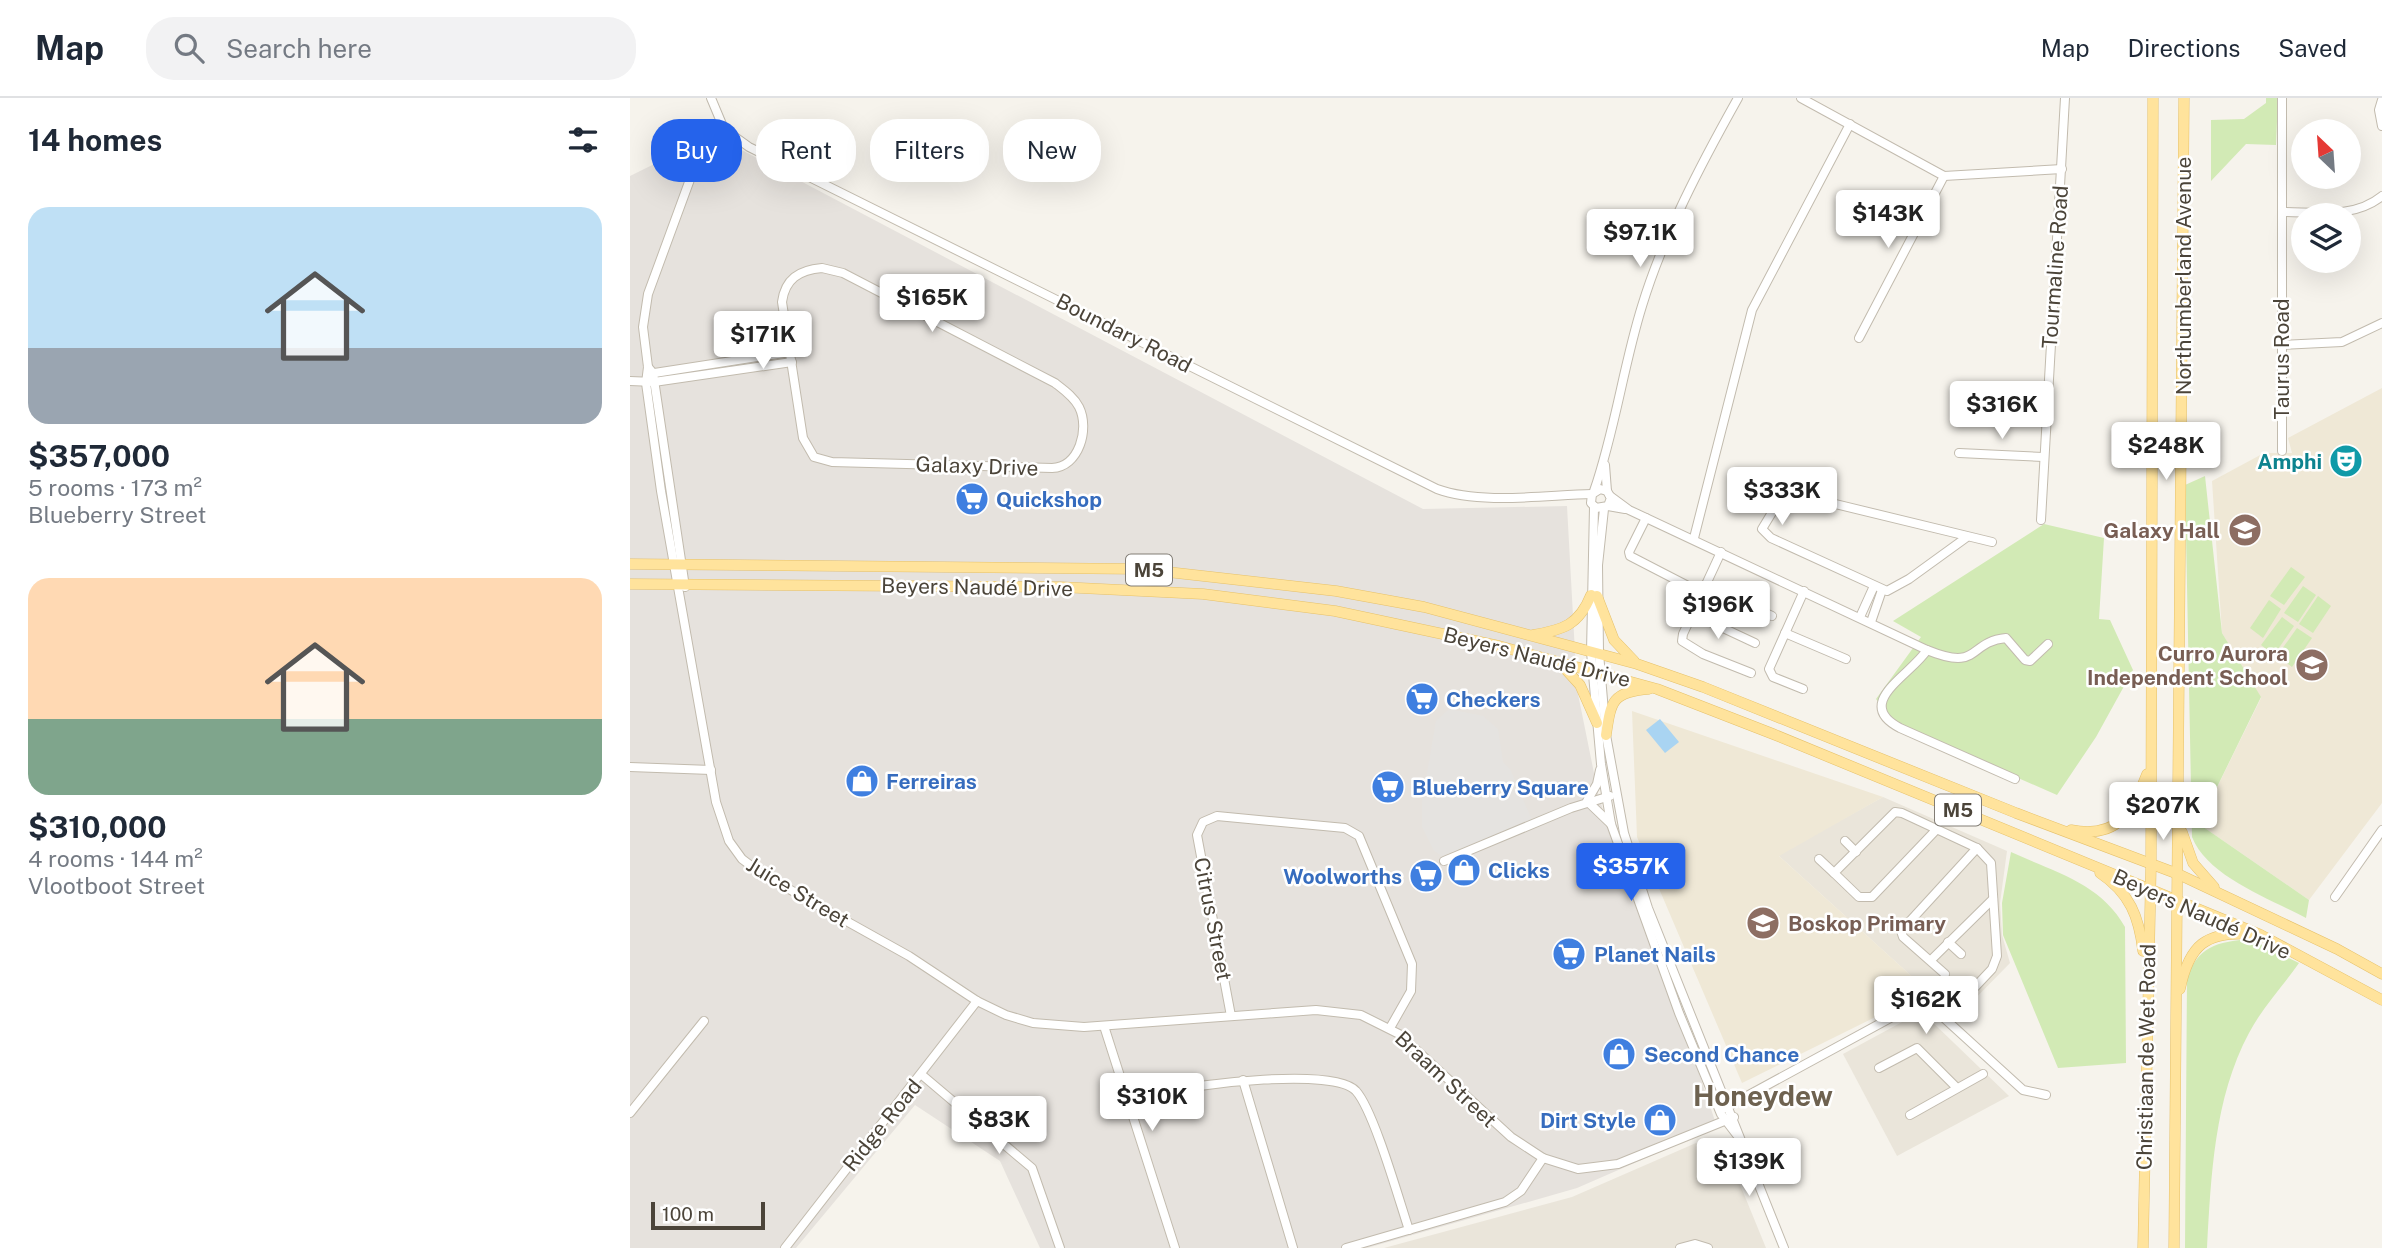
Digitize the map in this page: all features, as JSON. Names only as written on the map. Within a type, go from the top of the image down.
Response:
[{"type":"main road","name":"Northumberland Avenue","points":[[2151,866],[2153,98]]},
{"type":"main road","name":"Northumberland Avenue","points":[[2178,874],[2184,98]]},
{"type":"main road","name":"Beyers Naudé Drive","points":[[630,564],[1008,565],[1184,572],[1336,591],[1424,607],[1637,664],[1769,712],[2151,866],[2178,874],[2337,949],[2382,974]]},
{"type":"main road","name":"Beyers Naudé Drive","points":[[630,584],[1060,587],[1203,594],[1347,613],[1556,660],[1657,689],[2178,900],[2259,934],[2382,1000]]},
{"type":"main road","points":[[1529,635],[1571,625],[1594,596]]},
{"type":"main road","points":[[1594,596],[1614,640],[1637,664]]},
{"type":"main road","points":[[1556,660],[1580,685],[1597,723]]},
{"type":"main road","points":[[1606,735],[1610,708],[1620,694],[1657,689]]},
{"type":"main road","points":[[2053,827],[2079,832],[2100,831],[2118,823],[2139,798],[2150,768]]},
{"type":"main road","points":[[2178,810],[2193,863],[2207,881],[2223,894]]},
{"type":"main road","points":[[2082,861],[2118,886],[2135,911],[2148,983]]},
{"type":"main road","name":"Christiaan de Wet Road","points":[[2143,1248],[2151,866]]},
{"type":"main road","name":"Christiaan de Wet Road","points":[[2174,1248],[2178,874]]},
{"type":"main road","points":[[2175,1014],[2185,966],[2195,950],[2217,935],[2259,934]]},
{"type":"street","points":[[711,98],[720,119]]},
{"type":"street","points":[[1737,98],[1689,191],[1647,292],[1620,384],[1605,462],[1593,493],[1595,653],[1616,794],[1629,850],[1648,908],[1730,1106],[1739,1138],[1784,1248]]},
{"type":"street","points":[[1801,98],[1944,176],[2062,169]]},
{"type":"street","name":"Tourmaline Road","points":[[2041,520],[2065,98]]},
{"type":"street","name":"Taurus Road","points":[[2282,98],[2282,451]]},
{"type":"street","points":[[2382,100],[2379,110],[2382,126]]},
{"type":"street","points":[[1694,538],[1752,310],[1850,124]]},
{"type":"street","points":[[1858,338],[1944,176]]},
{"type":"street","name":"Juice Street","points":[[689,182],[648,294],[643,327],[645,377],[722,823],[742,859],[796,895],[909,956],[977,1001]]},
{"type":"street","name":"Boundary Road","points":[[821,182],[1437,489],[1479,496],[1570,497],[1593,493],[1608,494]]},
{"type":"street","points":[[2282,212],[2349,212],[2364,208],[2382,196]]},
{"type":"street","points":[[874,207],[878,198]]},
{"type":"street","name":"Galaxy Drive","points":[[831,268],[1055,383],[1080,411],[1081,444],[1072,460],[1056,468],[821,460],[810,453],[803,438],[790,352],[782,302],[783,292],[788,282],[800,272],[831,268]]},
{"type":"street","points":[[2281,345],[2342,342],[2382,323]]},
{"type":"street","points":[[645,377],[790,352]]},
{"type":"street","points":[[645,377],[792,362]]},
{"type":"street","points":[[1959,453],[2043,457]]},
{"type":"street","points":[[1594,596],[1599,537],[1608,494],[1605,462]]},
{"type":"street","points":[[1608,494],[1629,510],[1953,660],[2006,638],[2025,660],[2030,661],[2048,644]]},
{"type":"street","points":[[1967,537],[1891,589],[1878,588],[1766,535],[1762,529],[1764,521],[1782,496],[1795,494],[1992,542]]},
{"type":"street","name":"Boundary Road","points":[[1570,497],[1593,507],[1606,508]]},
{"type":"street","points":[[1606,508],[1629,510]]},
{"type":"street","points":[[1646,518],[1639,528],[1630,556],[1690,587]]},
{"type":"street","points":[[1721,552],[1683,634],[1686,646],[1751,673]]},
{"type":"street","points":[[1705,585],[1772,615]]},
{"type":"street","points":[[1860,617],[1878,588]]},
{"type":"street","points":[[1871,622],[1878,588]]},
{"type":"street","points":[[1803,689],[1773,677],[1769,672],[1804,591]]},
{"type":"street","points":[[1693,614],[1755,643]]},
{"type":"street","points":[[1785,633],[1846,659]]},
{"type":"street","points":[[1927,650],[1917,664],[1882,696],[1881,705],[1885,716],[1900,728],[2015,779]]},
{"type":"street","points":[[1597,670],[1597,723],[1611,824],[1679,1013],[1725,1121],[1739,1138]]},
{"type":"street","points":[[1587,802],[1597,784],[1601,764]]},
{"type":"street","points":[[630,767],[711,771]]},
{"type":"street","points":[[1444,861],[1587,802],[1616,794]]},
{"type":"street","points":[[1587,802],[1611,824]]},
{"type":"street","points":[[1835,873],[1895,812],[1977,848],[1991,863],[1997,956],[1992,969],[1975,987]]},
{"type":"street","name":"Citrus Street","points":[[1231,1016],[1197,835],[1203,822],[1217,816],[1345,828],[1356,832],[1412,964],[1411,991],[1390,1028]]},
{"type":"street","points":[[1819,859],[1860,897],[1872,897],[1936,830]]},
{"type":"street","points":[[2335,897],[2382,830]]},
{"type":"street","points":[[1845,841],[1856,852]]},
{"type":"street","points":[[1945,974],[1903,937],[1901,931],[1977,848]]},
{"type":"street","points":[[1931,960],[1993,900]]},
{"type":"street","points":[[1948,942],[1961,954]]},
{"type":"street","name":"Braam Street","points":[[977,1001],[1006,1015],[1061,1027],[1331,1010],[1361,1015],[1390,1028],[1489,1121],[1543,1158],[1578,1169],[1618,1164],[1734,1117]]},
{"type":"street","name":"Ridge Road","points":[[785,1248],[922,1076],[977,1001]]},
{"type":"street","points":[[1720,1110],[1905,1010],[1920,1006],[1937,1013],[2023,1090],[2046,1096]]},
{"type":"street","points":[[630,1113],[704,1021]]},
{"type":"street","points":[[1104,1026],[1175,1248]]},
{"type":"street","points":[[1879,1068],[1917,1048],[1957,1088]]},
{"type":"street","points":[[1910,1115],[1983,1074]]},
{"type":"street","points":[[922,1076],[1032,1168],[1060,1248]]},
{"type":"street","points":[[1129,1109],[1170,1091],[1242,1080],[1328,1080],[1348,1083],[1363,1101],[1409,1230]]},
{"type":"street","points":[[1242,1080],[1293,1248]]},
{"type":"street","points":[[1346,1248],[1514,1198],[1543,1158]]},
{"type":"street","points":[[1680,1248],[1695,1244],[1708,1248]]},
{"type":"shaded area","points":[[742,150],[756,158],[756,182],[802,182],[1423,509],[1567,506],[1577,689],[1598,793],[1609,830],[1679,1013],[1717,1127],[1577,1188],[1367,1248],[1040,1248],[1000,1161],[915,1105],[796,1248],[630,1248],[630,176],[651,166],[651,182],[742,182]]},
{"type":"shaded area","name":"Curro Aurora Independent School","points":[[2382,388],[2382,803],[2309,900],[2199,824],[2261,698],[2222,633],[2212,481],[2264,453],[2292,453],[2288,438]]},
{"type":"shaded area","points":[[1449,709],[1483,716],[1498,729],[1503,762],[1510,769],[1532,820],[1442,856],[1434,851],[1422,827],[1422,802],[1436,721]]},
{"type":"shaded area","name":"Boskop Primary","points":[[1632,711],[1883,797],[1779,856],[1928,991],[1742,1083],[1637,837]]},
{"type":"shaded area","points":[[1883,797],[2007,851],[2000,903],[2002,935],[2010,963],[1959,1015],[1928,991],[1778,855]]},
{"type":"shaded area","points":[[1915,1015],[1926,1016],[2009,1096],[1897,1156],[1843,1054]]},
{"type":"shaded area","points":[[1696,1143],[1731,1184],[1739,1182],[1766,1248],[1384,1248],[1572,1197]]},
{"type":"green space","points":[[2266,98],[2278,98],[2276,145],[2246,144],[2211,181],[2211,120],[2244,119],[2266,103]]},
{"type":"green space","points":[[2205,476],[2222,633],[2261,697],[2199,824],[2309,900],[2306,918],[2225,875],[2211,864],[2192,837],[2185,485]]},
{"type":"green space","points":[[2044,524],[2104,538],[2099,619],[2110,620],[2133,670],[2096,737],[2057,795],[1895,724],[1876,699],[1921,637],[1893,621]]},
{"type":"green space","points":[[2291,567],[2305,577],[2284,605],[2270,596]]},
{"type":"green space","points":[[2303,586],[2316,595],[2298,622],[2284,613]]},
{"type":"green space","points":[[2318,596],[2331,606],[2313,633],[2299,624]]},
{"type":"green space","points":[[2269,600],[2281,609],[2263,638],[2250,628]]},
{"type":"green space","points":[[2282,617],[2294,626],[2274,655],[2261,645]]},
{"type":"green space","points":[[2297,628],[2312,638],[2292,667],[2277,656]]},
{"type":"green space","points":[[2011,852],[2090,889],[2115,912],[2125,927],[2126,1063],[2058,1068],[2003,935],[2002,903]]},
{"type":"green space","points":[[2250,939],[2299,963],[2260,1015],[2237,1058],[2228,1084],[2216,1138],[2207,1248],[2185,1248],[2187,980],[2196,960],[2210,948],[2218,944]]},
{"type":"water","points":[[1660,719],[1679,742],[1665,753],[1646,730]]},
{"type":"place","name":"Amphi","points":[[2346,461]]},
{"type":"place","name":"Quickshop","points":[[972,499]]},
{"type":"place","name":"Galaxy Hall","points":[[2245,530]]},
{"type":"place","name":"Curro Aurora Independent School","points":[[2312,665]]},
{"type":"place","name":"Checkers","points":[[1422,699]]},
{"type":"place","name":"Ferreiras","points":[[862,781]]},
{"type":"place","name":"Blueberry Square","points":[[1388,787]]},
{"type":"place","name":"Clicks","points":[[1464,870]]},
{"type":"place","name":"Woolworths","points":[[1426,876]]},
{"type":"place","name":"Boskop Primary","points":[[1763,923]]},
{"type":"place","name":"Planet Nails","points":[[1569,954]]},
{"type":"place","name":"Second Chance","points":[[1619,1054]]},
{"type":"place","name":"Dirt Style","points":[[1660,1120]]},
{"type":"district","name":"Honeydew","points":[[1763,1095]]}]
